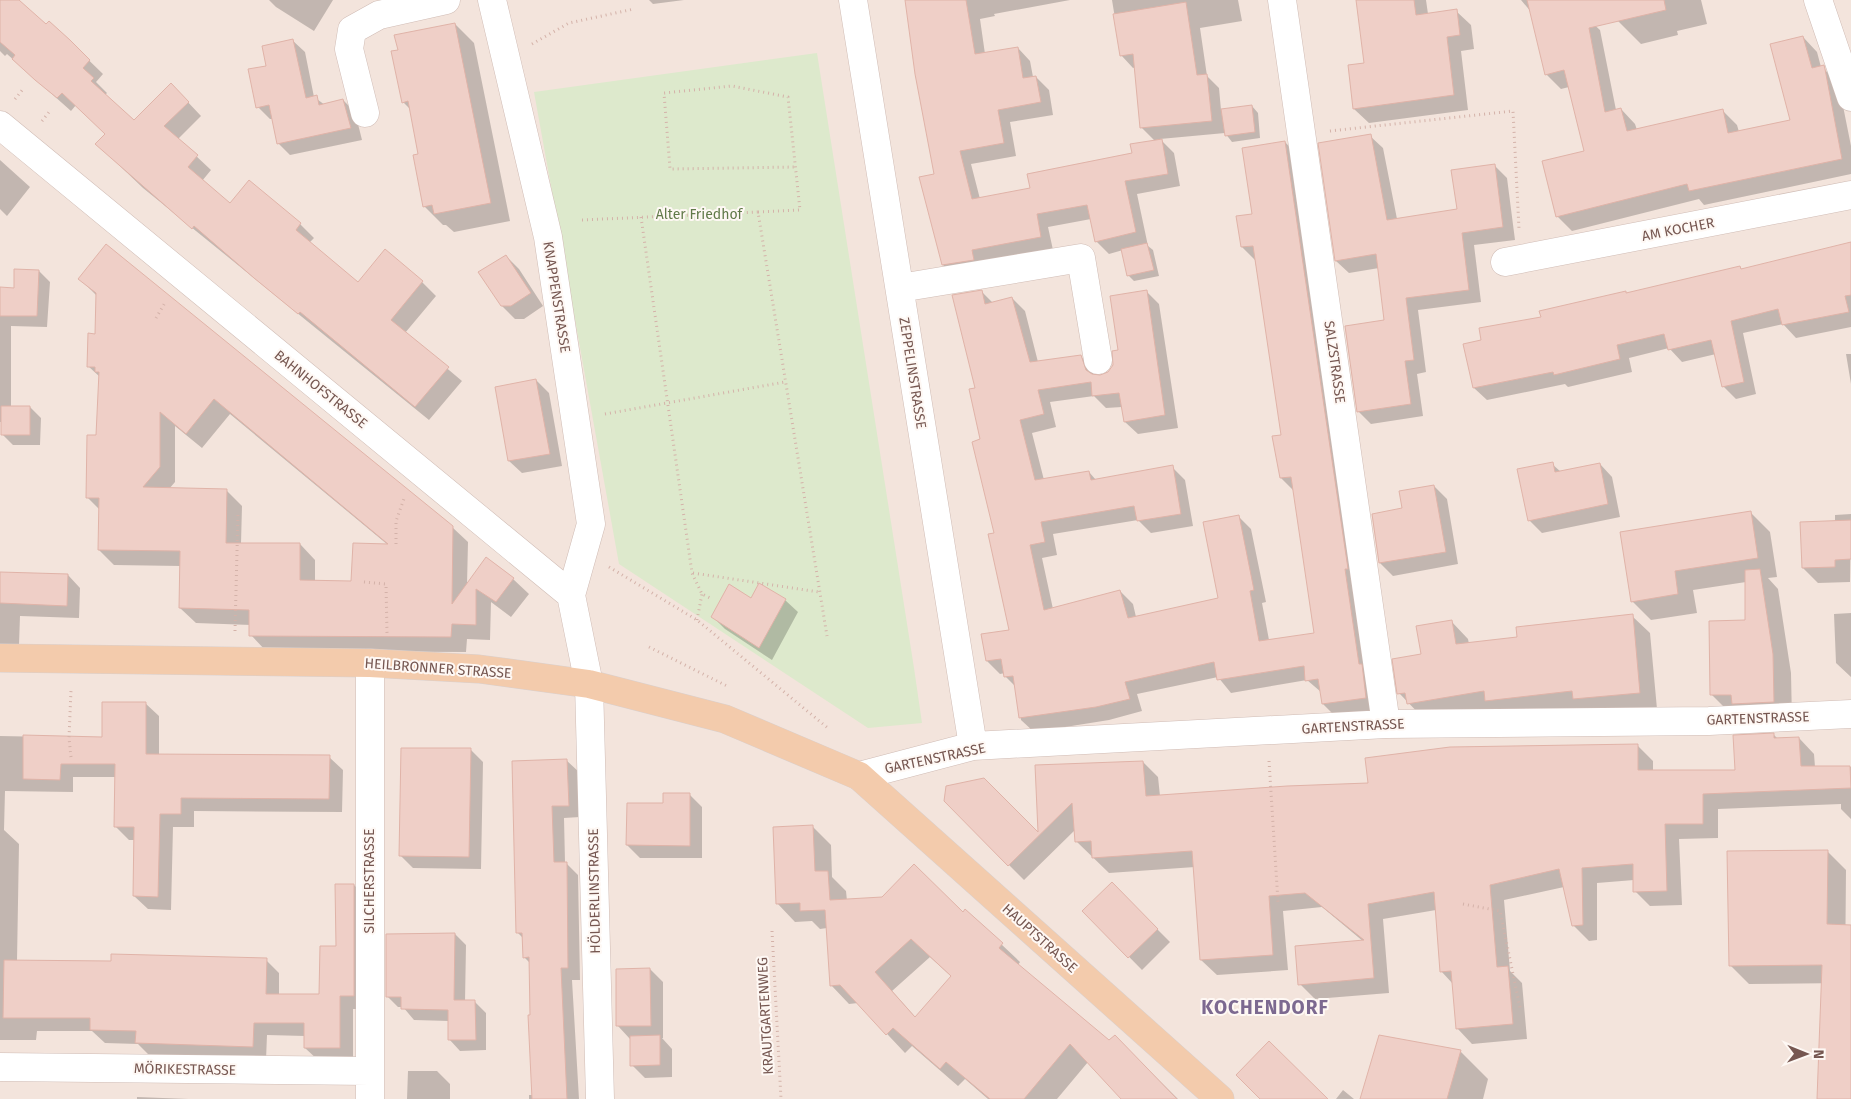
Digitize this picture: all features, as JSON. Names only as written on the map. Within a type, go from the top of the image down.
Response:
[{"type":"main road","name":"HEILBRONNER STRASSE","points":[[0,658],[379,663],[479,668],[589,684],[725,720],[859,776]]},
{"type":"main road","name":"HAUPTSTRASSE","points":[[859,776],[1220,1099]]},
{"type":"street","points":[[365,113],[349,49],[352,30],[379,15],[446,0]]},
{"type":"street","name":"KNAPPENSTRASSE","points":[[492,0],[548,237],[590,524],[571,595]]},
{"type":"street","name":"ZEPPELINSTRASSE","points":[[853,0],[973,746]]},
{"type":"street","name":"SALZSTRASSE","points":[[1282,0],[1303,134],[1386,724]]},
{"type":"street","points":[[1818,0],[1851,96]]},
{"type":"street","name":"BAHNHOFSTRASSE","points":[[0,125],[571,595]]},
{"type":"street","name":"AM KOCHER","points":[[1513,261],[1851,195]]},
{"type":"street","points":[[900,288],[1081,258],[1098,360]]},
{"type":"street","points":[[571,595],[589,684]]},
{"type":"street","name":"SILCHERSTRASSE","points":[[370,1099],[369,1070],[379,663]]},
{"type":"street","name":"HÖLDERLINSTRASSE","points":[[589,684],[600,1099]]},
{"type":"street","name":"GARTENSTRASSE","points":[[859,776],[973,746],[1386,724],[1709,721],[1851,714]]},
{"type":"street","name":"MÖRIKESTRASSE","points":[[0,1067],[369,1070]]},
{"type":"path","points":[[506,59],[570,23],[634,9]]},
{"type":"path","points":[[582,220],[800,210],[796,167],[788,97],[732,86],[664,93],[670,169],[796,167]]},
{"type":"path","points":[[1303,134],[1512,111],[1513,261]]},
{"type":"path","points":[[758,212],[827,636]]},
{"type":"path","points":[[640,217],[692,573],[702,594],[712,600]]},
{"type":"path","points":[[156,318],[167,300]]},
{"type":"path","points":[[575,420],[785,382]]},
{"type":"path","points":[[396,544],[396,521],[407,493]]},
{"type":"path","points":[[235,661],[238,512]]},
{"type":"path","points":[[583,551],[697,620],[830,729]]},
{"type":"path","points":[[692,573],[819,592]]},
{"type":"path","points":[[364,582],[386,584],[379,663]]},
{"type":"path","points":[[697,620],[702,594]]},
{"type":"path","points":[[71,757],[69,738],[73,659]]},
{"type":"path","points":[[1267,731],[1278,902]]},
{"type":"path","points":[[1463,904],[1500,911],[1520,1008]]},
{"type":"path","name":"KRAUTGARTENWEG","points":[[772,931],[780,1099]]},
{"type":"shaded area","points":[[0,0],[1851,0],[1851,1099],[0,1099]]},
{"type":"green space","name":"Alter Friedhof","points":[[817,53],[922,723],[868,728],[619,564],[534,92]]},
{"type":"building","points":[[0,0],[19,0],[46,24],[49,21],[90,60],[83,68],[94,78],[91,81],[134,120],[171,83],[189,102],[164,126],[198,155],[188,167],[230,203],[249,180],[301,223],[296,230],[358,282],[385,249],[423,281],[391,320],[449,367],[415,407],[300,312],[298,314],[254,278],[194,226],[192,229],[95,144],[105,134],[62,93],[57,98],[35,80],[12,59],[15,55],[0,42]]},
{"type":"building","points":[[905,0],[966,0],[975,54],[1018,47],[1023,78],[1036,76],[1041,102],[998,110],[1004,143],[960,151],[972,199],[1030,188],[1027,174],[1132,153],[1130,144],[1162,139],[1168,174],[1125,181],[1136,232],[1095,242],[1087,205],[1037,214],[1041,237],[972,250],[974,260],[942,265],[919,177],[934,174],[915,74]]},
{"type":"building","points":[[1356,0],[1414,0],[1416,15],[1457,9],[1460,35],[1447,37],[1454,95],[1353,109],[1348,65],[1364,63]]},
{"type":"building","points":[[1527,0],[1664,0],[1666,10],[1589,28],[1605,112],[1621,108],[1627,131],[1723,109],[1728,133],[1790,120],[1770,44],[1803,36],[1812,68],[1824,65],[1842,159],[1689,191],[1687,184],[1556,217],[1542,161],[1584,151],[1564,70],[1545,75]]},
{"type":"building","points":[[1186,2],[1197,75],[1207,74],[1212,121],[1140,128],[1133,54],[1120,56],[1113,14]]},
{"type":"building","points":[[455,23],[491,203],[434,214],[432,205],[423,207],[413,155],[418,154],[408,101],[402,103],[391,51],[398,50],[394,35]]},
{"type":"building","points":[[293,39],[306,98],[317,95],[319,105],[343,99],[351,128],[277,144],[269,105],[256,108],[248,69],[266,66],[262,46]]},
{"type":"building","points":[[1252,105],[1255,132],[1225,136],[1221,109]]},
{"type":"building","points":[[1371,134],[1387,220],[1457,209],[1451,170],[1495,164],[1503,227],[1462,233],[1469,290],[1406,298],[1414,360],[1405,361],[1411,404],[1357,412],[1345,326],[1384,320],[1376,254],[1335,261],[1318,143]]},
{"type":"building","points":[[1285,141],[1348,569],[1345,569],[1359,664],[1362,664],[1366,698],[1322,704],[1318,679],[1305,681],[1304,666],[1217,680],[1214,662],[1125,682],[1130,699],[1096,707],[1019,718],[1013,676],[1004,677],[1001,659],[986,661],[981,634],[1009,630],[988,534],[994,533],[972,442],[980,439],[969,389],[975,388],[952,295],[982,290],[985,304],[1012,297],[1030,362],[1081,355],[1086,370],[1092,374],[1100,375],[1108,372],[1113,365],[1112,351],[1118,350],[1110,296],[1147,290],[1165,415],[1124,422],[1119,393],[1092,396],[1091,382],[1038,390],[1044,414],[1020,420],[1035,480],[1089,471],[1091,480],[1173,465],[1181,514],[1137,521],[1134,506],[1041,522],[1045,542],[1030,545],[1044,610],[1120,590],[1128,618],[1218,598],[1203,522],[1239,515],[1254,590],[1250,591],[1259,641],[1314,633],[1291,477],[1280,478],[1272,436],[1281,435],[1253,246],[1241,247],[1236,216],[1252,214],[1242,148]]},
{"type":"building","points":[[1851,242],[1851,295],[1845,296],[1849,312],[1782,325],[1778,309],[1731,321],[1744,382],[1722,387],[1711,340],[1668,350],[1664,334],[1617,345],[1620,359],[1554,375],[1553,372],[1473,388],[1463,344],[1481,340],[1479,328],[1541,317],[1539,311],[1740,266],[1741,269]]},
{"type":"building","points":[[1147,243],[1154,270],[1127,276],[1121,249]]},
{"type":"building","points":[[106,244],[453,526],[452,604],[486,557],[514,578],[496,602],[476,589],[476,625],[452,624],[451,637],[249,636],[249,610],[179,608],[180,551],[98,550],[99,498],[86,498],[87,435],[96,435],[99,372],[95,372],[95,367],[87,367],[88,333],[95,334],[96,293],[78,279]],"holes":[[[214,399],[388,544],[353,543],[351,581],[300,580],[300,543],[226,543],[227,489],[143,487],[160,467],[160,412],[186,434]]]},
{"type":"building","points":[[506,255],[531,293],[511,306],[501,306],[478,272]]},
{"type":"building","points":[[14,269],[39,270],[37,316],[0,316],[0,287],[14,288]]},
{"type":"building","points":[[536,379],[550,454],[508,461],[495,387]]},
{"type":"building","points":[[1,406],[30,406],[30,435],[1,435]]},
{"type":"building","points":[[1553,462],[1555,472],[1600,463],[1608,504],[1528,521],[1517,469]]},
{"type":"building","points":[[1434,485],[1446,552],[1379,563],[1372,514],[1402,508],[1399,491]]},
{"type":"building","points":[[1751,511],[1758,558],[1675,571],[1678,594],[1631,602],[1620,532]]},
{"type":"building","points":[[1851,520],[1851,559],[1835,560],[1835,567],[1802,568],[1800,522]]},
{"type":"building","points":[[1760,569],[1773,654],[1774,702],[1732,704],[1731,695],[1710,695],[1709,621],[1745,620],[1745,570]]},
{"type":"building","points":[[0,572],[68,574],[67,606],[0,603]]},
{"type":"building","points":[[759,583],[786,599],[759,648],[711,617],[729,584],[751,598]]},
{"type":"building","points":[[1633,614],[1640,693],[1573,699],[1572,691],[1485,701],[1484,691],[1407,704],[1405,693],[1397,694],[1392,659],[1421,654],[1416,626],[1452,620],[1456,644],[1517,637],[1516,627]]},
{"type":"building","points":[[102,702],[146,702],[146,754],[330,755],[329,799],[181,798],[181,814],[160,814],[158,897],[133,896],[134,827],[114,827],[115,764],[61,764],[60,780],[23,779],[23,735],[102,737]]},
{"type":"building","points":[[1774,733],[1774,738],[1799,737],[1801,766],[1850,766],[1851,788],[1703,794],[1703,824],[1665,824],[1667,891],[1633,892],[1633,864],[1582,868],[1583,925],[1572,926],[1559,869],[1490,885],[1497,967],[1508,966],[1513,1024],[1456,1029],[1451,971],[1440,972],[1434,892],[1368,904],[1374,978],[1298,985],[1295,946],[1364,940],[1305,893],[1269,896],[1273,955],[1200,960],[1192,851],[1092,858],[1091,841],[1075,842],[1072,803],[1008,866],[944,801],[946,786],[984,778],[1038,832],[1035,765],[1143,761],[1146,796],[1287,786],[1368,783],[1365,758],[1450,747],[1638,744],[1638,770],[1735,770],[1733,735]]},
{"type":"building","points":[[401,748],[471,748],[469,857],[399,856]]},
{"type":"building","points":[[567,759],[569,806],[552,806],[554,862],[567,862],[568,968],[561,968],[567,1099],[532,1099],[528,1015],[530,1015],[529,957],[523,958],[522,933],[516,933],[512,761]]},
{"type":"building","points":[[663,793],[690,793],[690,846],[626,845],[627,803],[663,803]]},
{"type":"building","points":[[813,825],[815,871],[828,871],[830,900],[882,897],[914,864],[963,912],[965,909],[1003,943],[999,948],[1109,1040],[1115,1035],[1177,1099],[1121,1099],[1070,1044],[1024,1099],[990,1099],[946,1062],[940,1069],[893,1028],[886,1035],[840,985],[830,986],[825,910],[800,911],[800,903],[776,904],[773,827]],"holes":[[[911,939],[951,976],[915,1017],[875,972]]]},
{"type":"building","points":[[1828,850],[1827,924],[1851,925],[1851,1099],[1817,1099],[1822,965],[1729,966],[1727,851]]},
{"type":"building","points":[[1112,882],[1158,929],[1128,958],[1082,911]]},
{"type":"building","points":[[335,884],[354,884],[354,996],[340,996],[340,1048],[304,1048],[304,1023],[254,1023],[253,1047],[135,1043],[136,1031],[90,1030],[90,1018],[3,1018],[4,960],[111,961],[111,954],[267,958],[266,994],[319,994],[320,946],[336,946]]},
{"type":"building","points":[[455,933],[454,1000],[475,1000],[476,1040],[448,1040],[448,1010],[401,1009],[401,997],[386,997],[386,934]]},
{"type":"building","points":[[650,968],[651,1026],[616,1026],[616,969]]},
{"type":"building","points":[[660,1035],[660,1065],[630,1066],[630,1036]]},
{"type":"building","points":[[1379,1035],[1461,1050],[1447,1099],[1360,1099]]},
{"type":"building","points":[[1269,1041],[1328,1099],[1260,1099],[1236,1075]]},
{"type":"district","name":"KOCHENDORF","points":[[1265,1007]]}]
